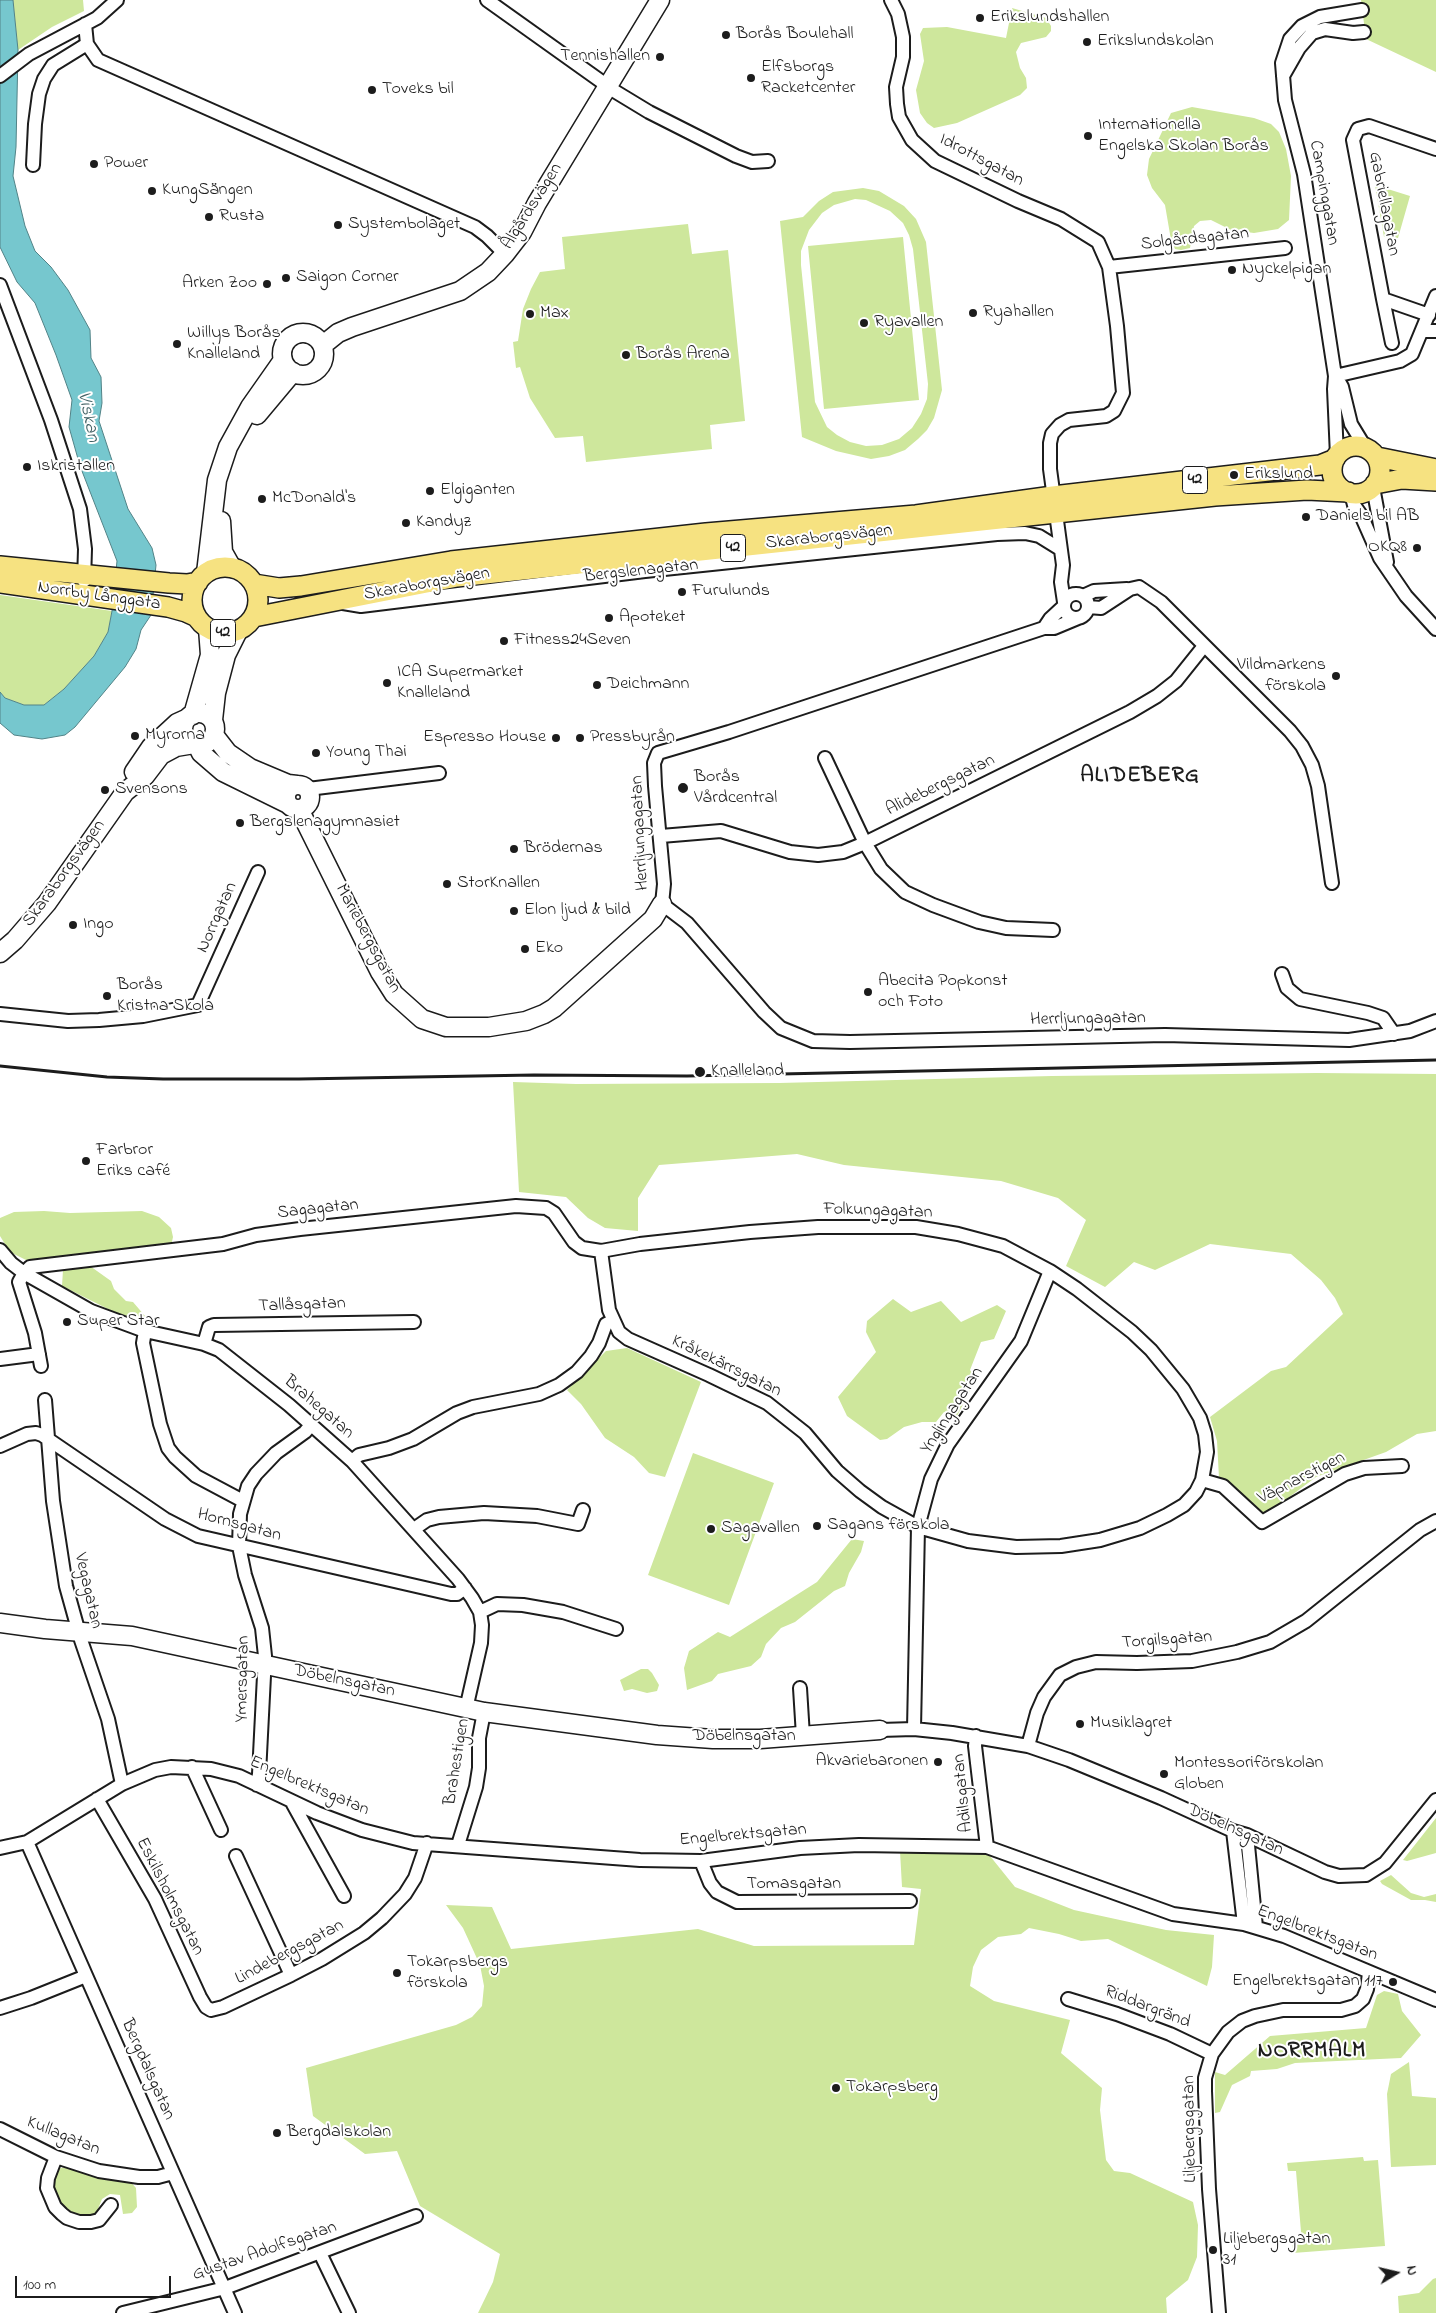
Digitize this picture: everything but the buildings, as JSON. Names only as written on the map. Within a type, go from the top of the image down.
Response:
[{"type":"main road","name":"42","points":[[1336,457],[1350,446],[1436,469]]},
{"type":"main road","points":[[1371,452],[1380,469],[1374,486]]},
{"type":"main road","name":"Skaraborgsvägen","points":[[254,584],[279,588],[301,586],[451,561],[706,533],[916,515],[1053,496],[1320,465],[1336,457]]},
{"type":"main road","points":[[1336,457],[1333,465],[1334,477],[1340,487],[1349,493]]},
{"type":"main road","name":"42","points":[[1349,493],[1363,493],[1374,486],[1402,479],[1436,481]]},
{"type":"main road","name":"Skaraborgsvägen","points":[[254,617],[338,602],[421,583],[457,577],[1215,496],[1308,490],[1349,493]]},
{"type":"main road","name":"Norrby Långgata","points":[[0,566],[187,584],[202,577]]},
{"type":"main road","points":[[202,577],[220,567],[232,568]]},
{"type":"main road","name":"42","points":[[202,577],[192,600],[202,623],[222,633],[238,631],[246,627],[254,617],[259,600],[254,584],[243,572],[232,568]]},
{"type":"main road","name":"Norrby Långgata","points":[[0,583],[82,593],[108,599],[168,607],[186,612],[202,623]]},
{"type":"street","points":[[0,76],[30,54],[107,11],[117,0]]},
{"type":"street","points":[[487,0],[607,86],[684,131],[752,162],[768,162]]},
{"type":"street","name":"Ålgårdsvägen","points":[[323,345],[338,333],[352,326],[460,291],[478,280],[505,254],[522,232],[537,202],[660,0]]},
{"type":"street","name":"Idrottsgatan","points":[[891,0],[899,20],[902,36],[902,57],[896,87],[897,104],[899,117],[912,140],[936,161],[1061,219],[1098,242],[1109,267],[1118,326],[1122,394],[1114,411],[1106,416],[1069,420],[1056,428],[1052,434],[1049,448],[1053,496]]},
{"type":"street","name":"Campinggatan","points":[[1336,457],[1335,376],[1304,174],[1285,100],[1282,63],[1290,39],[1302,26],[1320,17],[1362,10]]},
{"type":"street","points":[[85,24],[87,44],[98,60],[425,204],[475,228],[487,236],[505,254]]},
{"type":"street","points":[[1283,76],[1302,44],[1312,34],[1325,29],[1353,33],[1364,32]]},
{"type":"street","points":[[33,165],[35,124],[39,94],[44,79],[53,65],[87,44]]},
{"type":"street","name":"Gabriellagatan","points":[[1392,343],[1353,140],[1358,130],[1369,126],[1436,149]]},
{"type":"street","name":"Solgårdsgatan","points":[[1109,267],[1286,248]]},
{"type":"street","points":[[0,285],[51,420],[80,508],[85,575],[82,593]]},
{"type":"street","points":[[1335,376],[1408,358],[1430,331],[1429,315],[1436,296]]},
{"type":"street","points":[[1384,299],[1429,315]]},
{"type":"street","points":[[232,568],[222,552],[220,528],[224,495],[240,442],[288,366],[284,346],[287,340],[299,332],[313,335],[323,345],[324,358],[318,370],[306,375],[288,366]]},
{"type":"street","points":[[202,577],[218,480],[228,448],[250,407],[288,366]]},
{"type":"street","name":"Campinggatan","points":[[1335,376],[1342,387],[1351,424],[1371,452]]},
{"type":"street","points":[[1374,486],[1388,568]]},
{"type":"street","points":[[1349,493],[1380,558],[1406,596],[1436,629]]},
{"type":"street","points":[[1044,628],[1054,628],[1084,616],[1083,599],[1071,583],[1063,565],[1053,496]]},
{"type":"street","name":"Bergslenagatan","points":[[338,602],[361,606],[645,571],[997,534],[1025,533],[1039,536],[1060,549]]},
{"type":"street","points":[[1063,565],[1061,582],[1067,615],[1078,618]]},
{"type":"street","points":[[1044,628],[1070,595],[1101,608],[1130,589],[1139,587],[1160,601],[1302,746],[1312,765],[1318,786],[1332,883]]},
{"type":"street","points":[[202,623],[210,655],[190,716],[184,724],[184,734],[196,744],[201,753],[223,772],[294,807],[310,802],[311,798],[302,787]]},
{"type":"street","name":"Herrljungagatan","points":[[1044,628],[729,732],[658,753],[654,763],[664,884],[662,904],[686,922],[764,1012],[781,1028],[813,1040],[868,1042],[1165,1035],[1349,1040],[1410,1031],[1436,1021]]},
{"type":"street","points":[[196,744],[207,743],[214,728],[216,693],[226,655],[238,631]]},
{"type":"street","name":"Alidebergsgatan","points":[[661,836],[721,831],[790,852],[818,855],[830,855],[865,843],[1135,709],[1157,696],[1176,680],[1204,646]]},
{"type":"street","points":[[190,716],[204,714],[228,753],[259,773],[288,784],[302,787],[439,773]]},
{"type":"street","name":"Skaraborgsvägen","points":[[125,792],[129,779],[150,747],[178,723],[190,716]]},
{"type":"street","name":"Skaraborgsvägen","points":[[0,953],[15,940],[47,903],[125,792],[144,776],[161,755],[176,747],[196,744]]},
{"type":"street","points":[[824,758],[865,843],[881,869],[905,892],[933,905],[979,922],[1006,928],[1053,930]]},
{"type":"street","name":"Mariebergsgatan","points":[[294,807],[380,972],[394,994],[422,1019],[446,1027],[489,1027],[526,1021],[544,1014],[554,1008],[653,919],[662,904]]},
{"type":"street","name":"Norrgatan","points":[[0,1014],[68,1021],[99,1020],[143,1016],[198,1005],[258,872]]},
{"type":"street","points":[[1282,974],[1287,988],[1300,999],[1368,1013],[1383,1018],[1394,1034]]},
{"type":"street","name":"Sagagatan","points":[[24,1272],[30,1267],[223,1244],[256,1236],[300,1229],[516,1206],[546,1208],[554,1213],[574,1242],[582,1248],[602,1251]]},
{"type":"street","name":"Folkungagatan","points":[[602,1251],[640,1244],[778,1230],[836,1227],[916,1227],[958,1234],[1003,1246],[1050,1271],[1102,1308],[1151,1350],[1183,1389],[1200,1418],[1205,1434],[1207,1452]]},
{"type":"street","name":"Brahegatan","points":[[0,1250],[11,1263],[24,1272],[90,1311],[145,1332],[204,1344],[230,1358],[352,1461],[414,1528],[465,1588],[480,1612],[482,1625],[481,1643],[466,1709]]},
{"type":"street","name":"Kråkekärrsgatan","points":[[602,1251],[609,1310],[619,1332],[628,1339],[766,1403],[805,1433],[837,1471],[860,1491],[882,1507],[918,1527],[968,1541],[1016,1547],[1061,1546],[1090,1542],[1140,1528],[1184,1505],[1196,1492],[1202,1480],[1207,1452]]},
{"type":"street","name":"Ynglingagatan","points":[[914,1729],[918,1527],[931,1479],[948,1444],[1021,1340],[1050,1271]]},
{"type":"street","points":[[0,1359],[40,1360],[35,1333],[18,1282],[24,1272]]},
{"type":"street","points":[[352,1461],[360,1455],[389,1448],[412,1439],[457,1413],[473,1407],[540,1394],[559,1385],[577,1372],[591,1356],[599,1344],[606,1324],[612,1320]]},
{"type":"street","name":"Tallåsgatan","points":[[204,1344],[209,1327],[214,1325],[414,1322]]},
{"type":"street","points":[[145,1332],[143,1343],[160,1424],[168,1448],[196,1476],[243,1501]]},
{"type":"street","name":"Vegagatan","points":[[45,1400],[59,1544],[66,1586],[79,1632],[108,1718],[122,1784]]},
{"type":"street","name":"Ymersgatan","points":[[256,1785],[259,1774],[264,1665],[262,1628],[245,1575],[239,1546],[239,1529],[243,1501],[248,1486],[264,1464],[311,1425]]},
{"type":"street","name":"Hornsgatan","points":[[0,1446],[12,1439],[36,1433],[49,1438],[165,1519],[198,1536],[451,1594],[457,1594],[465,1588]]},
{"type":"street","name":"Väpnarstigen","points":[[1202,1480],[1223,1486],[1262,1522],[1345,1474],[1364,1468],[1402,1466]]},
{"type":"street","points":[[414,1528],[427,1520],[439,1517],[484,1513],[528,1515],[578,1524],[583,1510]]},
{"type":"street","name":"Torgilsgatan","points":[[1028,1746],[1037,1713],[1044,1697],[1053,1683],[1076,1666],[1096,1662],[1137,1664],[1192,1661],[1237,1652],[1270,1642],[1306,1621],[1420,1530],[1436,1521]]},
{"type":"street","points":[[480,1612],[498,1604],[523,1605],[563,1612],[616,1629]]},
{"type":"street","name":"Döbelnsgatan","points":[[0,1623],[132,1636],[466,1709],[657,1735],[713,1739],[804,1736],[914,1729],[976,1736],[1028,1746],[1069,1760],[1246,1835],[1325,1872],[1339,1876],[1360,1876],[1371,1872],[1385,1863],[1436,1800]]},
{"type":"street","points":[[800,1688],[804,1736]]},
{"type":"street","name":"Brahestigen","points":[[458,1845],[476,1787],[479,1738],[484,1712]]},
{"type":"street","name":"Adilsgatan","points":[[976,1736],[975,1746],[987,1847]]},
{"type":"street","name":"Engelbrektsgatan","points":[[0,1848],[27,1842],[122,1784],[155,1770],[171,1766],[192,1766],[238,1776],[293,1804],[362,1830],[413,1843],[640,1860],[701,1861],[800,1848],[859,1845],[987,1847],[1173,1914],[1250,1925],[1333,1956],[1436,2000]]},
{"type":"street","points":[[192,1766],[221,1830]]},
{"type":"street","name":"Eskilsholmsgatan","points":[[97,1799],[154,1899],[200,1997],[206,2007],[211,2010]]},
{"type":"street","points":[[293,1804],[344,1896]]},
{"type":"street","points":[[1233,1831],[1250,1925]]},
{"type":"street","points":[[1246,1835],[1250,1925]]},
{"type":"street","name":"Bergdalsgatan","points":[[27,1842],[235,2313]]},
{"type":"street","name":"Lindebergsgatan","points":[[211,2010],[223,2007],[291,1976],[349,1943],[382,1918],[405,1894],[415,1878],[427,1844]]},
{"type":"street","points":[[236,1856],[291,1976]]},
{"type":"street","name":"Tomasgatan","points":[[701,1861],[710,1883],[717,1892],[737,1902],[760,1904],[910,1901]]},
{"type":"street","name":"Liljebergsgatan","points":[[1219,2313],[1209,2189],[1205,2090],[1205,2078],[1212,2054],[1228,2032],[1242,2021],[1255,2016],[1283,2010],[1341,2010],[1355,2006],[1363,1999],[1367,1989],[1369,1972]]},
{"type":"street","points":[[0,2008],[32,1998],[86,1976]]},
{"type":"street","name":"Riddargränd","points":[[1068,1999],[1117,2014],[1170,2034],[1212,2054]]},
{"type":"street","name":"Kullagatan","points":[[0,2129],[56,2157],[99,2171],[158,2177],[173,2173]]},
{"type":"street","points":[[56,2157],[48,2178],[47,2188],[55,2207],[62,2214],[79,2222],[91,2222],[99,2220],[112,2205]]},
{"type":"street","name":"Gustav Adolfsgatan","points":[[123,2313],[225,2288],[320,2254],[416,2216]]},
{"type":"street","points":[[320,2254],[349,2313]]},
{"type":"green space","points":[[13,0],[83,0],[84,11],[52,27],[18,50]]},
{"type":"green space","points":[[1361,0],[1436,0],[1436,72],[1366,39]]},
{"type":"green space","points":[[1012,8],[1046,18],[1051,26],[1051,31],[1046,37],[1021,43],[1016,52],[1020,68],[1026,78],[1027,88],[1020,95],[957,123],[934,128],[927,123],[920,113],[916,90],[924,61],[920,34],[923,28],[947,27],[1006,38]]},
{"type":"green space","points":[[1192,107],[1254,118],[1271,124],[1279,132],[1286,149],[1291,176],[1289,220],[1278,229],[1254,233],[1231,230],[1211,220],[1200,221],[1194,226],[1190,248],[1175,249],[1171,240],[1165,205],[1152,188],[1147,175],[1149,159],[1171,113]]},
{"type":"green space","points":[[1375,185],[1410,196],[1398,238],[1384,237]]},
{"type":"green space","points":[[863,188],[879,191],[904,206],[916,219],[926,242],[942,390],[934,418],[927,430],[905,450],[889,456],[871,459],[836,451],[802,437],[780,221],[803,217],[819,201],[833,192]],"holes":[[[855,199],[866,200],[890,211],[903,223],[909,235],[913,249],[928,384],[927,399],[921,414],[912,428],[899,439],[882,445],[866,446],[850,442],[827,427],[815,402],[801,265],[801,251],[809,230],[822,213],[834,205]]]},
{"type":"green space","name":"Borås Arena","points":[[688,224],[692,254],[728,250],[745,421],[710,425],[712,449],[586,462],[583,436],[555,438],[530,398],[520,367],[516,368],[513,342],[518,341],[523,309],[531,289],[540,272],[565,269],[562,237]]},
{"type":"green space","name":"Ryavallen","points":[[903,237],[919,400],[824,409],[808,246]]},
{"type":"green space","points":[[0,595],[112,611],[108,632],[94,656],[64,689],[44,705],[24,705],[5,698],[0,692]]},
{"type":"green space","points":[[1317,1073],[1436,1074],[1436,1431],[1417,1434],[1386,1452],[1316,1477],[1264,1516],[1254,1504],[1219,1478],[1217,1441],[1210,1417],[1271,1371],[1286,1367],[1343,1314],[1335,1298],[1321,1280],[1291,1254],[1210,1244],[1155,1270],[1134,1262],[1105,1287],[1066,1266],[1086,1220],[1058,1198],[1001,1181],[844,1165],[797,1154],[659,1165],[638,1198],[638,1231],[605,1228],[588,1218],[566,1197],[519,1192],[513,1082],[576,1084],[779,1083],[1052,1076]]},
{"type":"green space","points":[[44,1211],[70,1213],[142,1211],[159,1217],[171,1228],[173,1237],[171,1246],[26,1260],[10,1252],[0,1236],[0,1218],[14,1212]]},
{"type":"green space","points":[[90,1266],[111,1281],[114,1289],[126,1301],[133,1302],[145,1316],[144,1321],[114,1312],[62,1286],[63,1270]]},
{"type":"green space","points":[[893,1299],[911,1312],[941,1301],[961,1322],[997,1305],[1006,1311],[994,1339],[981,1342],[970,1370],[976,1379],[956,1418],[944,1412],[936,1422],[922,1422],[904,1427],[887,1439],[880,1440],[847,1416],[838,1397],[876,1352],[866,1332],[867,1321]]},
{"type":"green space","points":[[627,1348],[701,1382],[665,1477],[649,1473],[634,1457],[605,1438],[581,1404],[567,1390],[606,1351]]},
{"type":"green space","name":"Sagavallen","points":[[693,1453],[774,1483],[729,1605],[648,1575]]},
{"type":"green space","points":[[852,1539],[864,1541],[861,1552],[849,1573],[845,1586],[834,1591],[795,1622],[781,1628],[766,1644],[761,1657],[751,1666],[718,1674],[712,1681],[687,1690],[684,1668],[689,1651],[718,1632],[730,1637],[817,1582]]},
{"type":"green space","points":[[641,1669],[648,1669],[652,1673],[659,1685],[657,1691],[647,1693],[632,1689],[624,1691],[620,1680]]},
{"type":"green space","points":[[1436,1818],[1436,1853],[1407,1861],[1403,1860]]},
{"type":"green space","points":[[900,1851],[979,1852],[990,1856],[1015,1887],[1074,1910],[1166,1930],[1214,1935],[1212,1967],[1207,1986],[1108,1939],[1081,1941],[1029,1928],[1021,1934],[998,1937],[981,1950],[973,1967],[970,1986],[994,2001],[1070,2020],[1061,2053],[1102,2088],[1100,2110],[1106,2160],[1114,2171],[1130,2173],[1193,2202],[1198,2225],[1197,2257],[1188,2280],[1166,2298],[1167,2313],[478,2313],[493,2282],[500,2254],[420,2206],[397,2151],[365,2154],[313,2116],[306,2068],[456,2025],[472,2017],[482,2006],[484,1986],[480,1965],[463,1928],[446,1905],[492,1907],[511,1949],[698,1929],[754,1946],[914,1945],[921,1889],[902,1887]]},
{"type":"green space","points":[[1391,1875],[1411,1893],[1424,1897],[1436,1894],[1436,1902],[1411,1900],[1382,1884],[1380,1881]]},
{"type":"green space","points":[[1384,1991],[1398,1994],[1402,2011],[1421,2035],[1401,2058],[1295,2063],[1277,2069],[1251,2071],[1250,2076],[1232,2085],[1220,2112],[1215,2113],[1215,2072],[1225,2075],[1270,2036],[1366,2028],[1377,1995]]},
{"type":"green space","points":[[1409,2062],[1412,2096],[1436,2098],[1436,2165],[1391,2167],[1387,2094],[1391,2074]]},
{"type":"green space","points":[[1363,2157],[1364,2161],[1378,2160],[1385,2246],[1293,2253],[1292,2245],[1302,2244],[1296,2171],[1288,2171],[1287,2163]]},
{"type":"green space","points":[[65,2167],[129,2180],[136,2188],[137,2207],[132,2213],[123,2214],[120,2195],[110,2194],[102,2199],[96,2214],[77,2215],[64,2210],[56,2201],[51,2186],[57,2169]]},
{"type":"green space","points":[[1436,2278],[1436,2313],[1399,2313],[1398,2296],[1419,2293]]},
{"type":"water","name":"Viskan","points":[[0,0],[13,0],[18,50],[16,147],[13,176],[25,226],[35,251],[51,267],[68,290],[90,330],[91,358],[101,377],[102,403],[99,421],[128,509],[152,548],[156,565],[151,615],[141,630],[136,649],[125,667],[75,727],[65,735],[42,739],[14,735],[0,723],[0,692],[5,698],[24,705],[44,705],[64,689],[94,656],[108,632],[117,561],[80,466],[69,427],[72,400],[56,355],[35,303],[17,282],[0,247]]},
{"type":"railway","points":[[0,1066],[107,1077],[299,1079],[534,1075],[687,1076],[1436,1060]]},
{"type":"place","name":"Erikslundshallen","points":[[980,18]]},
{"type":"place","name":"Borås Boulehall","points":[[726,35]]},
{"type":"place","name":"Erikslundskolan","points":[[1087,42]]},
{"type":"place","name":"Tennishallen","points":[[660,57]]},
{"type":"place","name":"Elfsborgs Racketcenter","points":[[751,78]]},
{"type":"place","name":"Toveks bil","points":[[372,90]]},
{"type":"place","name":"Internationella Engelska Skolan Borås","points":[[1088,136]]},
{"type":"place","name":"Power","points":[[94,164]]},
{"type":"place","name":"KungSängen","points":[[152,191]]},
{"type":"place","name":"Rusta","points":[[209,217]]},
{"type":"place","name":"Systembolaget","points":[[338,225]]},
{"type":"place","name":"Nyckelpigan","points":[[1232,270]]},
{"type":"place","name":"Saigon Corner","points":[[286,278]]},
{"type":"place","name":"Arken Zoo","points":[[267,284]]},
{"type":"place","name":"Ryahallen","points":[[973,313]]},
{"type":"place","name":"Max","points":[[530,314]]},
{"type":"place","name":"Ryavallen","points":[[864,323]]},
{"type":"place","name":"Willys Borås Knalleland","points":[[177,344]]},
{"type":"place","name":"Borås Arena","points":[[626,355]]},
{"type":"place","name":"Iskristallen","points":[[27,467]]},
{"type":"place","name":"Erikslund","points":[[1234,475]]},
{"type":"place","name":"Elgiganten","points":[[430,491]]},
{"type":"place","name":"McDonald's","points":[[262,499]]},
{"type":"place","name":"Daniels bil AB","points":[[1306,517]]},
{"type":"place","name":"Kandyz","points":[[406,523]]},
{"type":"place","name":"OKQ8","points":[[1417,548]]},
{"type":"place","name":"Furulunds","points":[[682,592]]},
{"type":"place","name":"Apoteket","points":[[609,618]]},
{"type":"place","name":"Fitness24Seven","points":[[504,641]]},
{"type":"place","name":"Vildmarkens förskola","points":[[1336,676]]},
{"type":"place","name":"ICA Supermarket Knalleland","points":[[387,683]]},
{"type":"place","name":"Deichmann","points":[[597,685]]},
{"type":"place","name":"Myrorna","points":[[135,736]]},
{"type":"place","name":"Espresso House","points":[[556,738]]},
{"type":"place","name":"Pressbyrån","points":[[580,738]]},
{"type":"place","name":"Young Thai","points":[[316,753]]},
{"type":"place","name":"Borås Vårdcentral","points":[[683,788]]},
{"type":"place","name":"Svensons","points":[[105,790]]},
{"type":"place","name":"Bergslenagymnasiet","points":[[240,823]]},
{"type":"place","name":"Brödernas","points":[[514,849]]},
{"type":"place","name":"StorKnallen","points":[[447,884]]},
{"type":"place","name":"Elon ljud & bild","points":[[514,911]]},
{"type":"place","name":"Ingo","points":[[73,925]]},
{"type":"place","name":"Eko","points":[[525,949]]},
{"type":"place","name":"Abecita Popkonst och Foto","points":[[868,992]]},
{"type":"place","name":"Borås Kristna Skola","points":[[107,996]]},
{"type":"place","name":"Knalleland","points":[[700,1072]]},
{"type":"place","name":"Farbror Eriks café","points":[[86,1161]]},
{"type":"place","name":"Super Star","points":[[67,1322]]},
{"type":"place","name":"Sagans förskola","points":[[817,1526]]},
{"type":"place","name":"Sagavallen","points":[[711,1529]]},
{"type":"place","name":"Musiklagret","points":[[1080,1724]]},
{"type":"place","name":"Akvariebaronen","points":[[938,1762]]},
{"type":"place","name":"Montessoriförskolan Globen","points":[[1164,1774]]},
{"type":"place","name":"Tokarpsbergs förskola","points":[[397,1973]]},
{"type":"place","name":"Engelbrektsgatan 117","points":[[1393,1982]]},
{"type":"place","name":"Tokarpsberg","points":[[836,2088]]},
{"type":"place","name":"Bergdalskolan","points":[[277,2133]]},
{"type":"place","name":"Liljebergsgatan 31","points":[[1213,2250]]},
{"type":"district","name":"ALIDEBERG","points":[[1140,777]]},
{"type":"district","name":"NORRMALM","points":[[1312,2052]]}]
